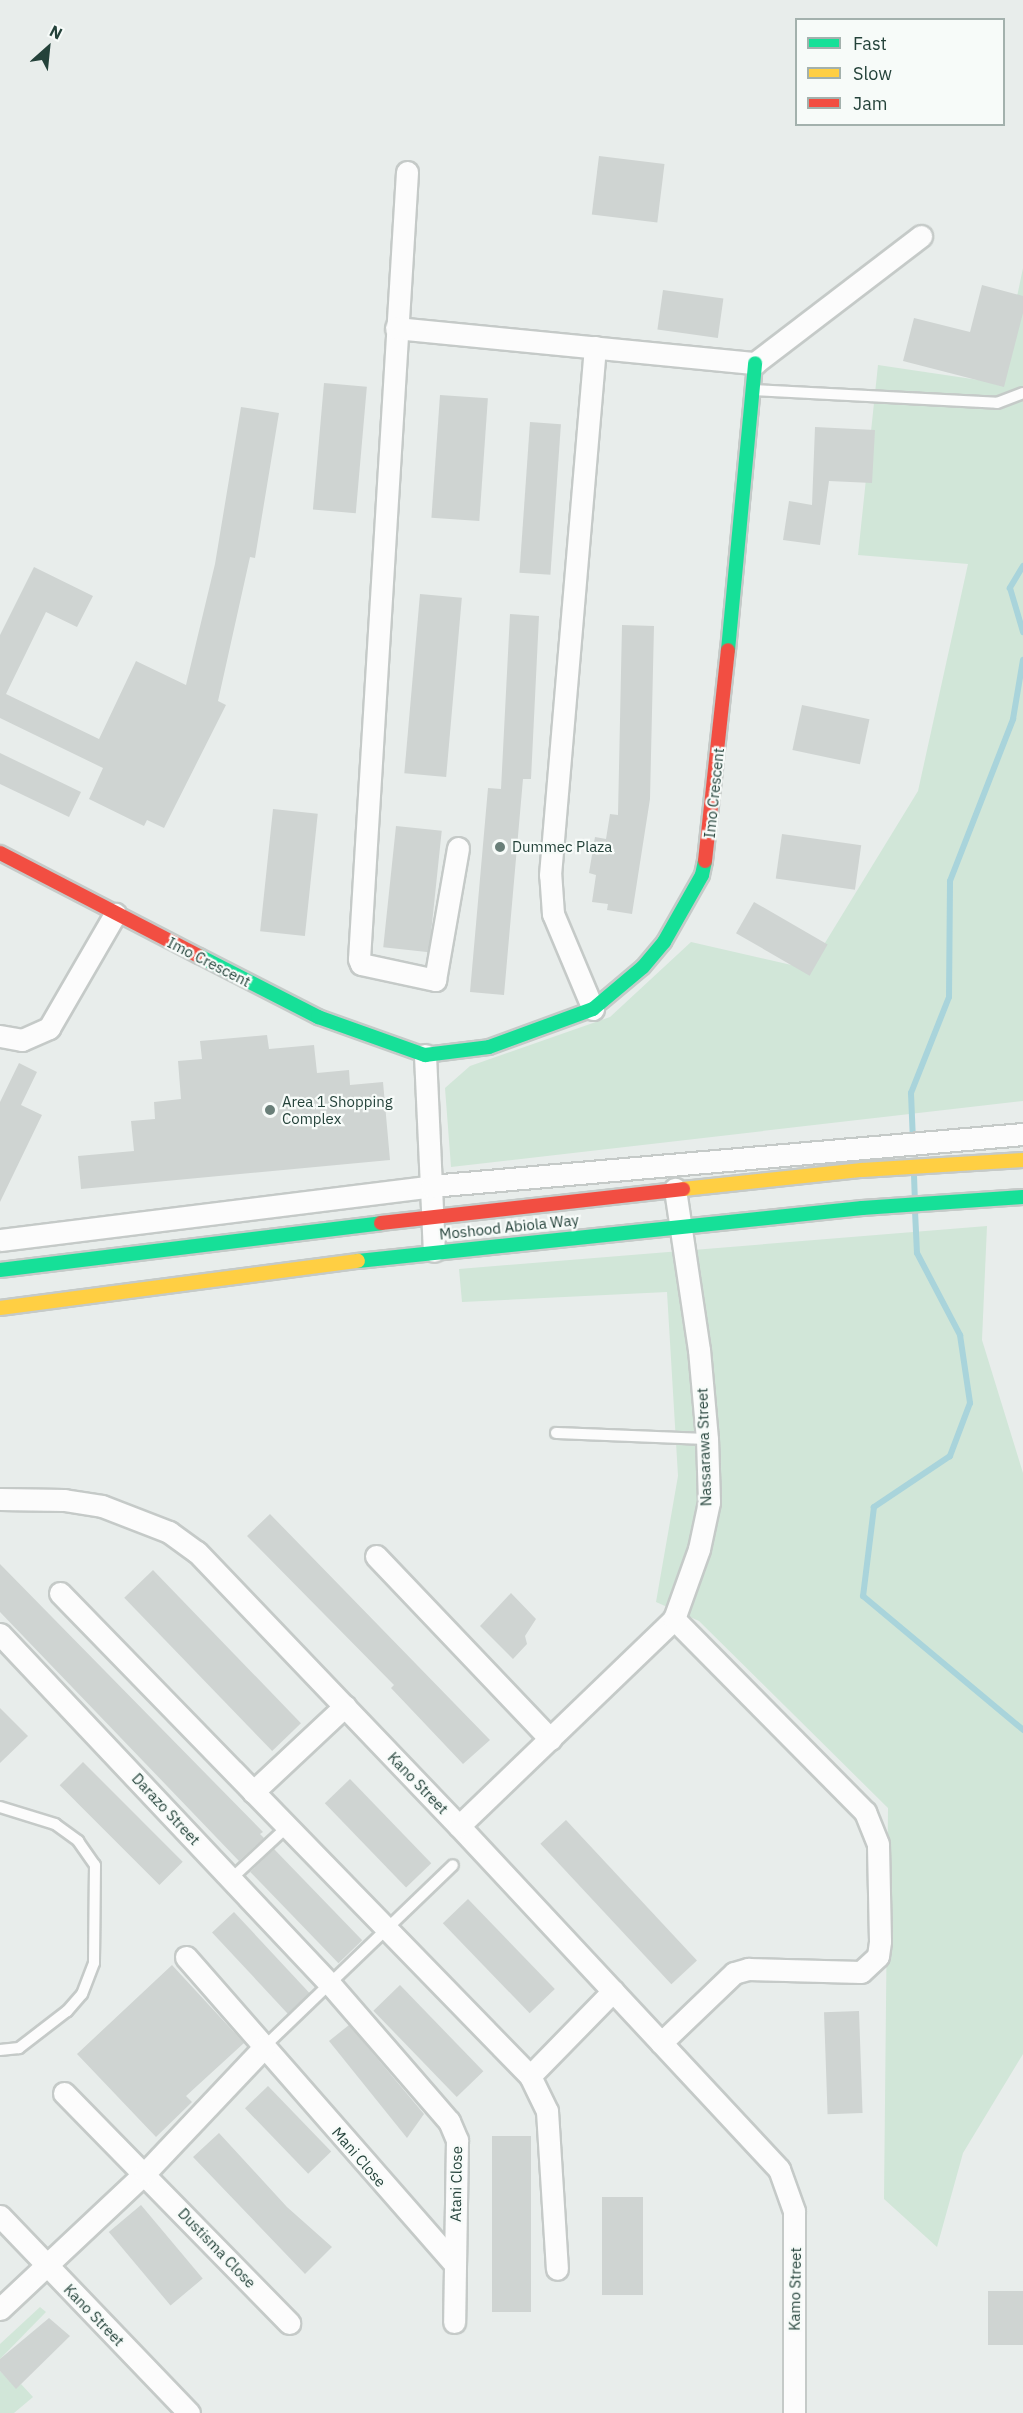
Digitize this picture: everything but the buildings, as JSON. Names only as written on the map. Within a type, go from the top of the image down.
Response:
[{"type":"main road","name":"Imo Crescent","points":[[0,853],[318,1017],[425,1055],[489,1047],[543,1030],[593,1009],[644,967],[664,942],[702,875],[711,832],[755,363]]},
{"type":"main road","name":"Moshood Abiola Way","points":[[0,1270],[675,1189],[862,1170],[1023,1160]]},
{"type":"main road","name":"Moshood Abiola Way","points":[[0,1308],[434,1251],[862,1208],[1023,1197]]},
{"type":"street","points":[[407,172],[359,948],[362,964],[435,980],[458,848]]},
{"type":"street","points":[[396,328],[755,363],[921,236]]},
{"type":"street","points":[[593,1009],[553,914],[550,876],[595,347]]},
{"type":"street","points":[[0,1036],[22,1040],[50,1028],[115,914]]},
{"type":"street","points":[[425,1055],[434,1251]]},
{"type":"street","points":[[0,1240],[431,1186],[1023,1134]]},
{"type":"street","name":"Nassarawa Street","points":[[459,1826],[674,1619],[705,1527],[709,1502],[707,1439],[699,1350],[678,1225],[675,1189]]},
{"type":"street","name":"Kano Street","points":[[0,1499],[64,1500],[102,1506],[169,1532],[197,1552],[459,1826],[779,2169]]},
{"type":"street","points":[[376,1556],[550,1739]]},
{"type":"street","points":[[60,1593],[530,2076],[547,2111],[557,2269]]},
{"type":"street","points":[[662,2043],[734,1973],[748,1969],[861,1972],[878,1956],[880,1941],[878,1844],[864,1812],[674,1619]]},
{"type":"street","name":"Darazo Street","points":[[0,1634],[331,1985]]},
{"type":"street","points":[[253,1792],[345,1706]]},
{"type":"street","name":"Mani Close","points":[[186,1957],[455,2264]]},
{"type":"street","name":"Atani Close","points":[[331,1985],[449,2121],[457,2140],[454,2322]]},
{"type":"street","points":[[530,2076],[613,1991]]},
{"type":"street","points":[[0,2309],[145,2173],[264,2047]]},
{"type":"street","points":[[64,2093],[145,2173]]},
{"type":"street","name":"Kamo Street","points":[[779,2169],[794,2211],[794,2413]]},
{"type":"street","name":"Dustisma Close","points":[[145,2173],[289,2323]]},
{"type":"street","name":"Kano Street","points":[[0,2216],[189,2413]]},
{"type":"lane","points":[[752,390],[997,403],[1023,393]]},
{"type":"lane","points":[[556,1433],[707,1439]]},
{"type":"lane","points":[[0,1807],[55,1824],[78,1841],[95,1865],[94,1963],[82,1994],[67,2011],[19,2048],[0,2050]]},
{"type":"lane","points":[[231,1879],[287,1827]]},
{"type":"lane","points":[[264,2047],[389,1930],[453,1865]]},
{"type":"green space","points":[[1023,268],[1023,1101],[451,1167],[445,1088],[470,1066],[610,1017],[691,942],[809,969],[918,791],[968,564],[858,555],[878,365],[999,383]]},
{"type":"green space","points":[[987,1226],[982,1340],[1023,1473],[1023,2054],[963,2153],[937,2247],[884,2199],[888,1808],[699,1621],[656,1602],[678,1476],[667,1292],[462,1302],[459,1269]]},
{"type":"green space","points":[[40,2307],[46,2312],[0,2359],[0,2344]]},
{"type":"green space","points":[[0,2371],[16,2388],[21,2384],[33,2397],[14,2413],[0,2413]]},
{"type":"waterway","points":[[1023,566],[1010,588],[1023,632]]},
{"type":"waterway","points":[[913,1141],[911,1093],[949,997],[950,881],[1013,719],[1023,660]]},
{"type":"waterway","points":[[914,1175],[915,1198]]},
{"type":"waterway","points":[[915,1211],[917,1253],[960,1335],[970,1403],[950,1456],[874,1507],[863,1596],[1023,1730]]},
{"type":"traffic: fast","points":[[728,650],[755,363]]},
{"type":"traffic: fast","points":[[199,956],[318,1017],[425,1055],[489,1047],[593,1009],[643,967],[664,942],[702,875],[705,861]]},
{"type":"traffic: fast","points":[[358,1261],[862,1208],[1023,1197]]},
{"type":"traffic: fast","points":[[0,1270],[381,1223]]},
{"type":"traffic: slow","points":[[683,1189],[862,1170],[1023,1160]]},
{"type":"traffic: slow","points":[[0,1308],[358,1261]]},
{"type":"traffic: jam","points":[[705,861],[728,650]]},
{"type":"traffic: jam","points":[[0,853],[199,956]]},
{"type":"traffic: jam","points":[[381,1223],[683,1189]]},
{"type":"place","name":"Dummec Plaza","points":[[500,847]]},
{"type":"place","name":"Area 1 Shopping Complex","points":[[270,1110]]}]
